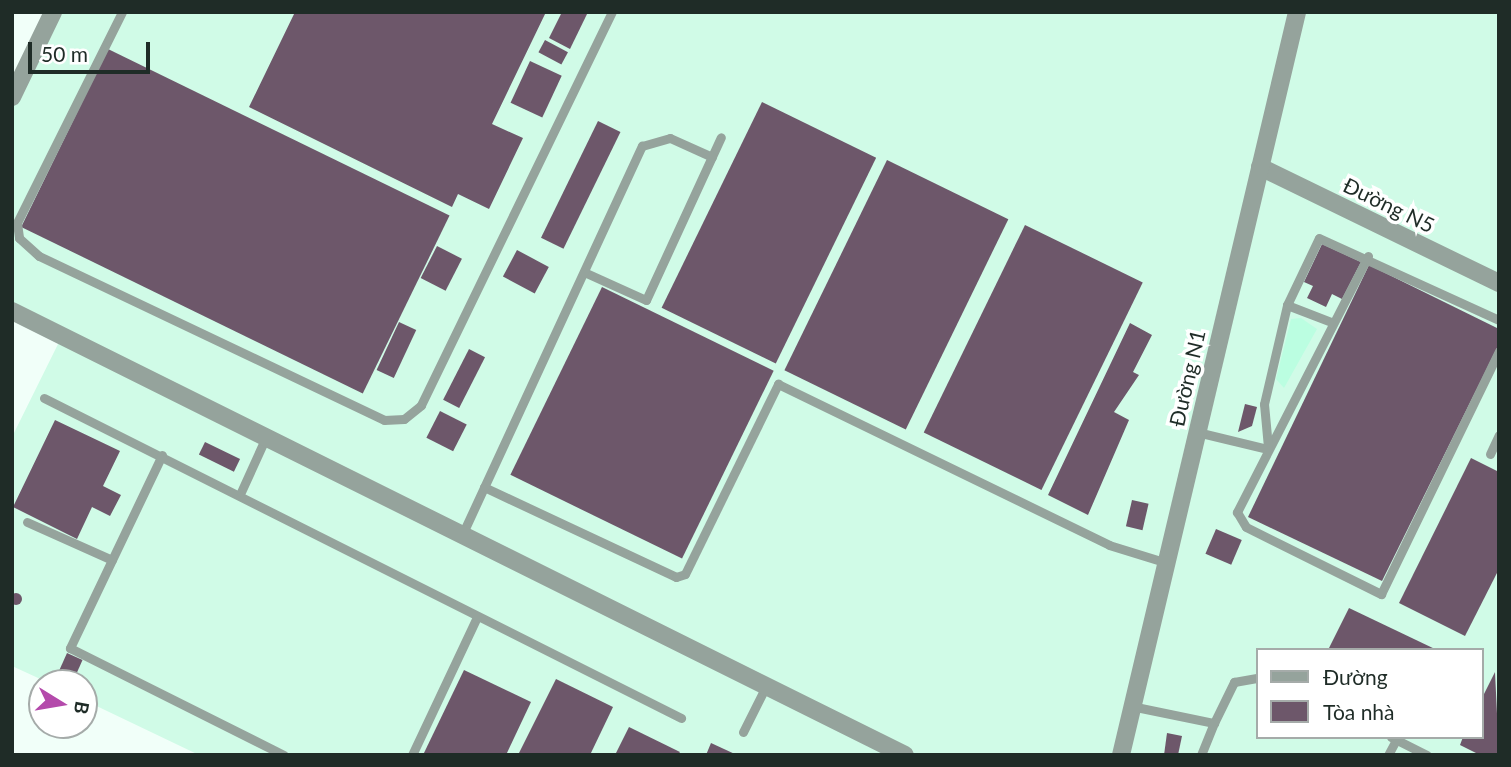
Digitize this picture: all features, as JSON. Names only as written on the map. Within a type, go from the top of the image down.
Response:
[{"type":"street","points":[[12,97],[53,12]]},
{"type":"street","name":"Đường N1","points":[[1121,755],[1297,12]]},
{"type":"street","name":"Đường N5","points":[[1260,167],[1499,283]]},
{"type":"street","points":[[12,312],[905,755]]},
{"type":"lane","points":[[121,12],[17,223],[19,237],[39,257],[384,420],[404,419],[421,405],[612,12]]},
{"type":"lane","points":[[584,272],[646,300],[721,137]]},
{"type":"lane","points":[[462,535],[642,146],[670,138],[712,157]]},
{"type":"lane","points":[[1268,449],[1264,404],[1287,305],[1319,238],[1368,256],[1499,320]]},
{"type":"lane","points":[[1368,256],[1331,322],[1237,512],[1238,521],[1381,594],[1499,351]]},
{"type":"lane","points":[[1287,305],[1331,322]]},
{"type":"lane","points":[[484,487],[676,577],[685,574],[778,384],[1109,545],[1167,563]]},
{"type":"lane","points":[[44,398],[241,492],[297,527],[681,718]]},
{"type":"lane","points":[[1197,432],[1268,449]]},
{"type":"lane","points":[[1490,454],[1499,435]]},
{"type":"lane","points":[[241,492],[266,438]]},
{"type":"lane","points":[[162,455],[71,648],[284,755]]},
{"type":"lane","points":[[27,522],[112,560]]},
{"type":"lane","points":[[412,755],[477,617]]},
{"type":"lane","points":[[1201,755],[1234,682],[1256,678]]},
{"type":"lane","points":[[743,732],[766,686]]},
{"type":"lane","points":[[1132,706],[1214,723]]},
{"type":"lane","points":[[1396,739],[1427,755]]},
{"type":"shaded area","points":[[53,12],[1499,12],[1499,755],[199,755],[98,707],[98,669],[28,669],[28,673],[12,666],[12,437],[62,336],[12,311],[12,97]]},
{"type":"shaded area","points":[[1301,318],[1317,329],[1284,388],[1276,379],[1291,319]]},
{"type":"building","points":[[295,12],[546,12],[492,124],[523,138],[489,209],[458,194],[452,207],[249,107]]},
{"type":"building","points":[[562,12],[588,12],[570,49],[549,38]]},
{"type":"building","points":[[545,40],[568,52],[561,65],[538,52]]},
{"type":"building","points":[[108,49],[450,216],[363,394],[21,227]]},
{"type":"building","points":[[530,61],[562,76],[542,117],[511,103]]},
{"type":"building","points":[[762,102],[876,158],[776,363],[662,308]]},
{"type":"building","points":[[598,121],[620,132],[563,249],[541,238]]},
{"type":"building","points":[[887,160],[1008,219],[906,429],[784,370]]},
{"type":"building","points":[[1025,225],[1143,282],[1041,490],[924,433]]},
{"type":"building","points":[[1322,244],[1361,262],[1342,299],[1332,294],[1326,307],[1307,298],[1313,286],[1304,282]]},
{"type":"building","points":[[437,246],[462,259],[446,291],[421,278]]},
{"type":"building","points":[[517,250],[549,267],[535,293],[503,276]]},
{"type":"building","points":[[1369,265],[1499,329],[1499,344],[1382,581],[1248,517]]},
{"type":"building","points":[[602,287],[774,371],[682,559],[510,475]]},
{"type":"building","points":[[399,322],[416,330],[394,378],[377,370]]},
{"type":"building","points":[[1130,323],[1152,335],[1133,372],[1139,375],[1114,412],[1129,420],[1088,515],[1048,495]]},
{"type":"building","points":[[469,349],[485,357],[459,408],[443,400]]},
{"type":"building","points":[[1245,404],[1257,407],[1252,426],[1238,432]]},
{"type":"building","points":[[440,411],[467,425],[453,451],[426,438]]},
{"type":"building","points":[[55,420],[120,451],[103,486],[121,495],[110,516],[92,507],[77,539],[13,507]]},
{"type":"building","points":[[205,442],[240,459],[234,472],[199,455]]},
{"type":"building","points":[[1471,458],[1499,472],[1499,569],[1465,636],[1399,603]]},
{"type":"building","points":[[1132,500],[1149,504],[1142,530],[1126,526]]},
{"type":"building","points":[[1216,529],[1242,540],[1231,565],[1205,554]]},
{"type":"building","points":[[16,593],[22,599],[16,605],[10,599]]},
{"type":"building","points":[[1349,608],[1433,648],[1329,648]]},
{"type":"building","points":[[67,653],[83,660],[78,669],[60,669]]},
{"type":"building","points":[[464,670],[531,702],[506,755],[423,755]]},
{"type":"building","points":[[1495,672],[1499,755],[1480,755],[1460,745],[1462,739],[1483,739],[1483,696]]},
{"type":"building","points":[[556,679],[613,707],[590,755],[518,755]]},
{"type":"building","points":[[629,727],[680,752],[678,755],[615,755]]},
{"type":"building","points":[[1167,733],[1182,736],[1178,755],[1164,755]]},
{"type":"building","points":[[711,743],[737,755],[706,755]]}]
